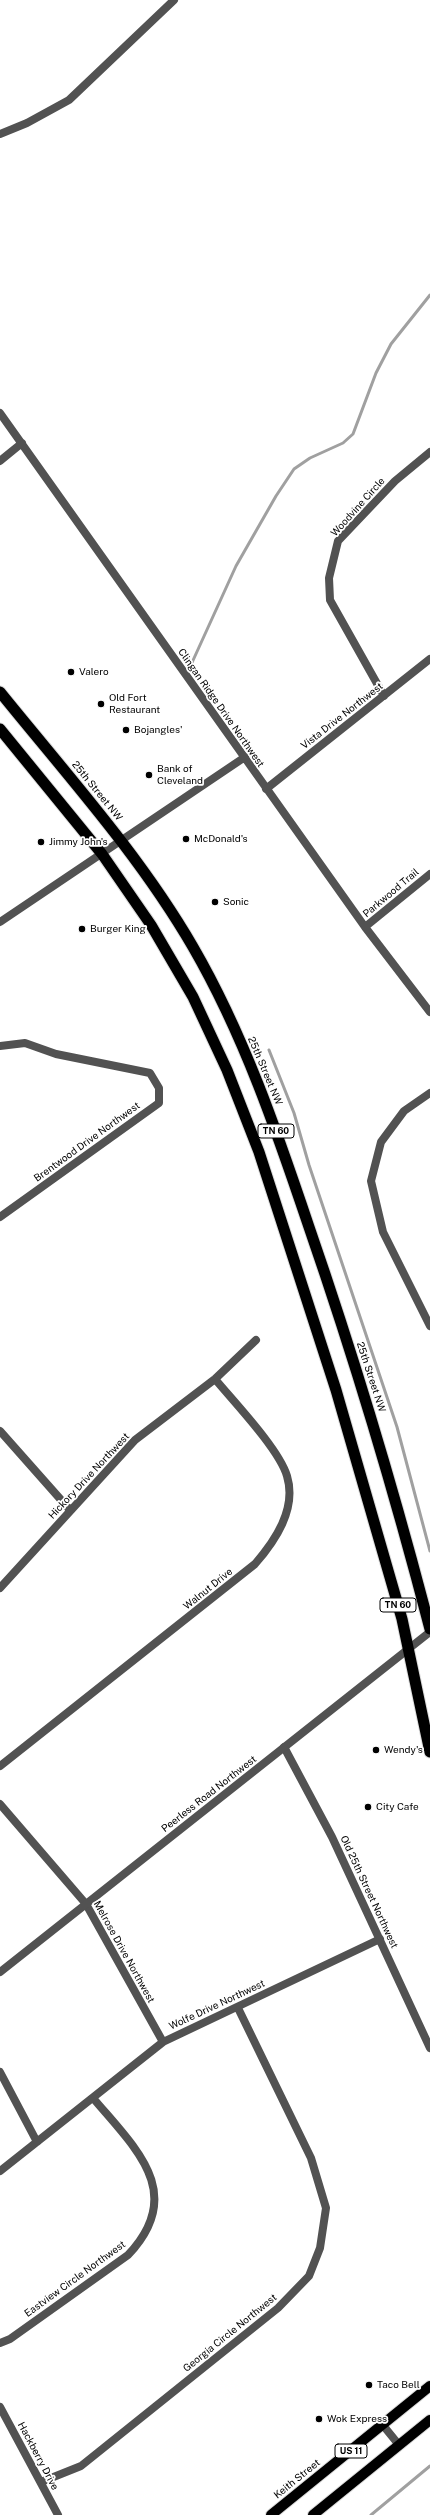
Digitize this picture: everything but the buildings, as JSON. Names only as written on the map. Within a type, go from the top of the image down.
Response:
[{"type":"highway","name":"25th Street NW","points":[[0,692],[122,840],[193,947],[257,1080],[329,1285],[378,1438],[430,1630]]},
{"type":"highway","name":"TN 60","points":[[0,729],[102,854],[151,925],[193,997],[227,1070],[259,1152],[336,1390],[402,1619],[430,1752]]},
{"type":"main road","name":"Keith Street","points":[[271,2515],[430,2386]]},
{"type":"main road","name":"US 11","points":[[313,2515],[430,2420]]},
{"type":"street","points":[[0,134],[27,123],[69,100],[174,0]]},
{"type":"street","name":"Clingan Ridge Drive Northwest","points":[[0,413],[365,927],[430,1012]]},
{"type":"street","points":[[0,461],[22,443]]},
{"type":"street","name":"Woodvine Circle","points":[[384,696],[330,600],[329,578],[338,541],[395,481],[430,452]]},
{"type":"street","name":"Vista Drive Northwest","points":[[266,789],[430,659]]},
{"type":"street","points":[[0,922],[244,758]]},
{"type":"street","name":"Parkwood Trail","points":[[365,927],[430,874]]},
{"type":"street","name":"Brentwood Drive Northwest","points":[[0,1046],[25,1043],[56,1054],[150,1073],[159,1088],[159,1103],[0,1217]]},
{"type":"street","points":[[430,1093],[404,1111],[382,1142],[371,1181],[383,1232],[430,1326]]},
{"type":"street","name":"Hickory Drive Northwest","points":[[0,1588],[135,1440],[215,1379],[256,1340]]},
{"type":"street","name":"Walnut Drive","points":[[0,1766],[256,1564],[272,1544],[284,1522],[288,1503],[288,1477],[278,1456],[215,1379]]},
{"type":"street","points":[[0,1431],[70,1510]]},
{"type":"street","name":"Peerless Road Northwest","points":[[0,1972],[408,1650],[430,1630]]},
{"type":"street","name":"Old 25th Street Northwest","points":[[284,1747],[332,1838],[430,2048]]},
{"type":"street","name":"Melrose Drive Northwest","points":[[0,1804],[86,1904],[163,2042]]},
{"type":"street","name":"Wolfe Drive Northwest","points":[[0,2171],[163,2042],[190,2027],[238,2008],[325,1963],[380,1939]]},
{"type":"street","name":"Georgia Circle Northwest","points":[[41,2482],[81,2466],[278,2308],[309,2276],[320,2248],[326,2208],[312,2158],[238,2008]]},
{"type":"street","points":[[0,2072],[37,2142]]},
{"type":"street","name":"Eastview Circle Northwest","points":[[0,2343],[10,2339],[128,2255],[144,2238],[155,2211],[155,2186],[139,2152],[92,2098]]},
{"type":"street","name":"Hackberry Drive","points":[[0,2407],[58,2515]]},
{"type":"street","points":[[382,2424],[399,2445]]},
{"type":"waterway","points":[[190,667],[236,566],[276,496],[294,469],[310,458],[343,443],[353,434],[376,373],[391,344],[430,295]]},
{"type":"waterway","points":[[269,1050],[294,1113],[309,1165],[397,1427],[430,1551]]},
{"type":"waterway","points":[[371,2515],[430,2466]]},
{"type":"place","name":"Valero","points":[[71,672]]},
{"type":"place","name":"Old Fort Restaurant","points":[[101,704]]},
{"type":"place","name":"Bojangles'","points":[[126,730]]},
{"type":"place","name":"Bank of Cleveland","points":[[149,775]]},
{"type":"place","name":"McDonald's","points":[[186,839]]},
{"type":"place","name":"Jimmy John's","points":[[41,842]]},
{"type":"place","name":"Sonic","points":[[215,902]]},
{"type":"place","name":"Burger King","points":[[82,929]]},
{"type":"place","name":"Wendy's","points":[[376,1750]]},
{"type":"place","name":"City Cafe","points":[[368,1807]]},
{"type":"place","name":"Taco Bell","points":[[369,2385]]},
{"type":"place","name":"Wok Express","points":[[319,2419]]}]
